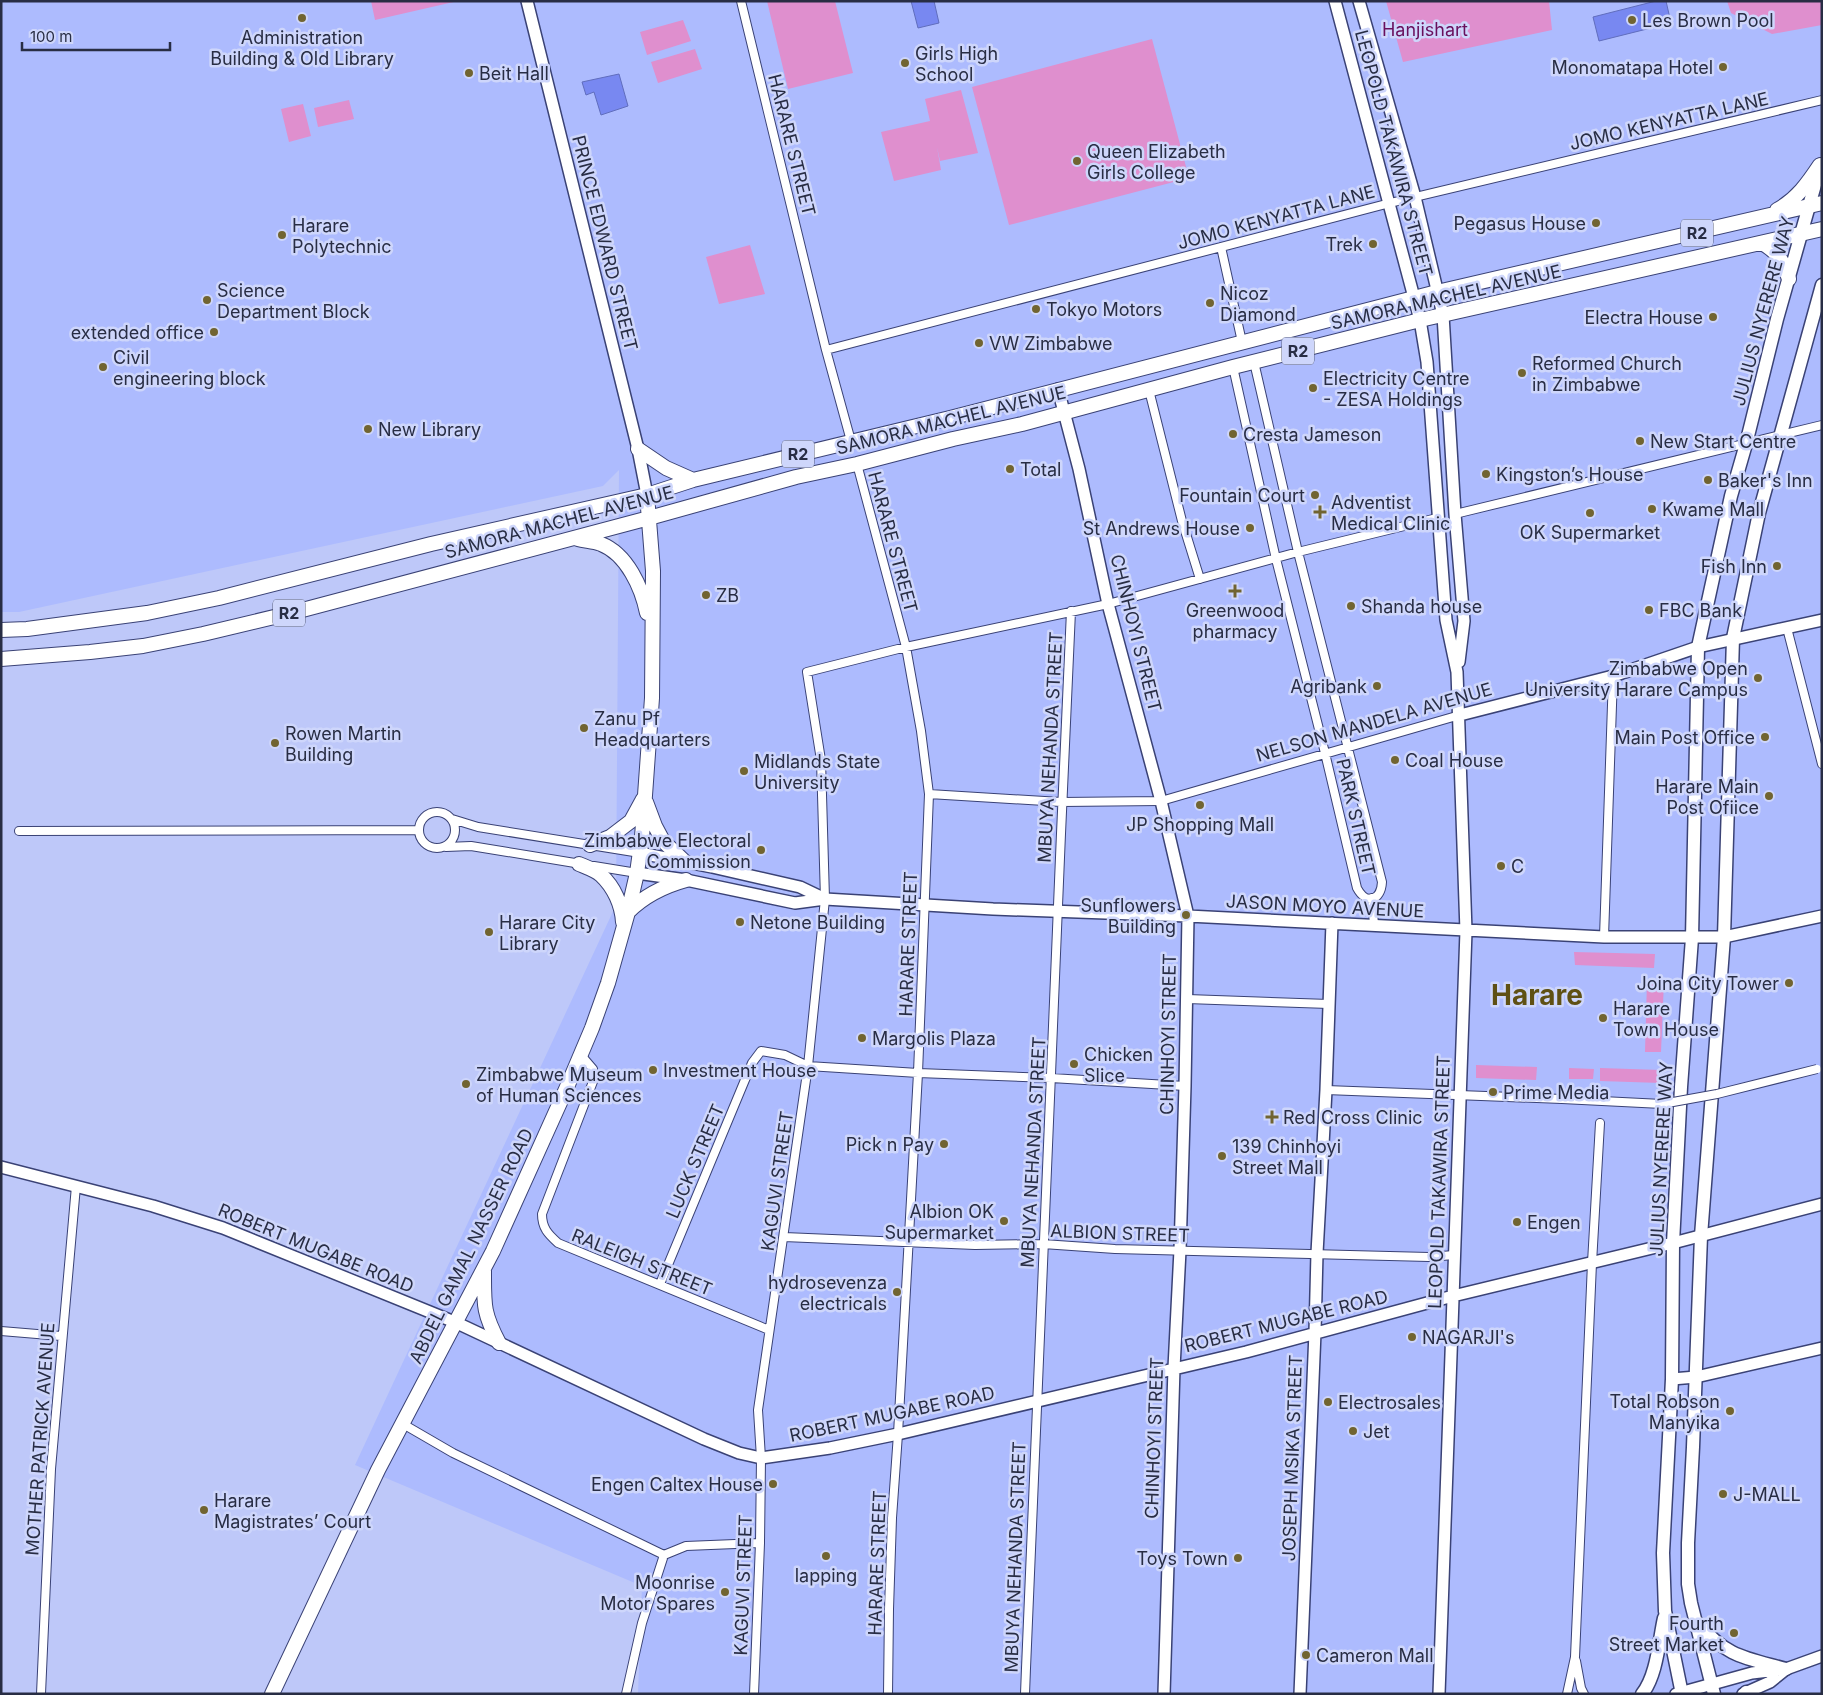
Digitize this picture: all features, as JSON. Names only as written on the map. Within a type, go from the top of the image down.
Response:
[{"type":"highway","points":[[1763,217],[1786,205],[1802,192],[1821,162]]},
{"type":"highway","name":"SAMORA MACHEL AVENUE","points":[[1,630],[27,629],[147,614],[219,598],[431,544],[646,494],[692,480],[1058,390],[1438,292],[1816,205]]},
{"type":"highway","name":"SAMORA MACHEL AVENUE","points":[[1,659],[143,646],[203,634],[290,613],[649,518],[796,477],[1022,424],[1233,367],[1420,320],[1822,229]]},
{"type":"highway","points":[[1762,243],[1774,250],[1784,263],[1789,279]]},
{"type":"highway","points":[[638,449],[666,468],[692,480]]},
{"type":"highway","name":"ABDEL GAMAL NASSER ROAD","points":[[271,1693],[370,1488],[484,1268],[581,1055],[608,982],[628,912],[640,853],[652,698],[653,571],[646,494]]},
{"type":"highway","points":[[572,538],[601,544],[623,558],[644,598],[652,635]]},
{"type":"highway","points":[[590,845],[610,837],[631,821],[644,796]]},
{"type":"highway","points":[[644,796],[655,826],[663,841],[684,861]]},
{"type":"highway","points":[[579,864],[600,875],[615,893],[622,910],[623,930]]},
{"type":"highway","points":[[628,912],[639,901],[664,886],[686,880]]},
{"type":"highway","points":[[484,1268],[484,1308],[487,1319],[499,1343]]},
{"type":"main road","name":"JULIUS NYERERE WAY","points":[[1680,1693],[1665,1611],[1663,1553],[1672,1380],[1673,1243],[1680,1087],[1692,938],[1698,647],[1731,496],[1777,319],[1802,234],[1816,205],[1821,162]]},
{"type":"main road","points":[[1712,1689],[1688,1584],[1688,1543],[1701,1236],[1724,937],[1733,638],[1760,513],[1822,285]]},
{"type":"main road","points":[[1642,1694],[1653,1670],[1665,1611]]},
{"type":"main road","points":[[1697,1621],[1712,1639],[1736,1655],[1786,1669]]},
{"type":"street","name":"PRINCE EDWARD STREET","points":[[527,1],[638,449],[646,494]]},
{"type":"street","name":"HARARE STREET","points":[[741,1],[826,350],[851,441]]},
{"type":"street","name":"LEOPOLD TAKAWIRA STREET","points":[[1335,1],[1420,320],[1427,362],[1446,620],[1457,672],[1460,715],[1466,931],[1439,1694]]},
{"type":"street","name":"LEOPOLD TAKAWIRA STREET","points":[[1359,1],[1415,197],[1443,315],[1455,514],[1464,621],[1457,672]]},
{"type":"street","name":"JOMO KENYATTA LANE","points":[[826,350],[1390,203],[1822,100]]},
{"type":"street","points":[[1221,247],[1242,342]]},
{"type":"street","name":"PARK STREET","points":[[1233,367],[1276,559],[1357,888],[1360,895],[1365,898],[1372,898],[1378,896],[1382,882],[1298,552],[1254,362]]},
{"type":"street","name":"CHINHOYI STREET","points":[[1058,390],[1108,604],[1161,801],[1188,916],[1180,1250],[1174,1368],[1164,1694]]},
{"type":"street","points":[[1149,390],[1182,521],[1200,579]]},
{"type":"street","points":[[1455,514],[1822,425]]},
{"type":"street","name":"HARARE STREET","points":[[857,464],[906,647],[921,731],[929,794],[918,1073],[892,1527],[888,1694]]},
{"type":"street","points":[[906,647],[1108,604],[1298,552],[1438,518]]},
{"type":"street","name":"MBUYA NEHANDA STREET","points":[[1025,1694],[1061,802],[1071,611]]},
{"type":"street","name":"NELSON MANDELA AVENUE","points":[[929,794],[1061,802],[1161,801],[1346,746],[1614,676],[1698,647],[1822,620]]},
{"type":"street","points":[[1787,628],[1822,764]]},
{"type":"street","name":"KAGUVI STREET","points":[[754,1694],[760,1543],[761,1458],[758,1410],[808,1066],[824,899],[821,760],[807,672],[906,647]]},
{"type":"street","points":[[1604,937],[1614,676]]},
{"type":"street","points":[[637,873],[471,846],[438,849],[425,845],[421,841],[418,830],[421,820],[432,813],[441,812],[452,819],[478,828],[640,853]]},
{"type":"street","points":[[446,847],[454,837],[455,830],[452,819]]},
{"type":"street","points":[[19,831],[418,830]]},
{"type":"street","name":"JASON MOYO AVENUE","points":[[640,853],[800,887],[824,899]]},
{"type":"street","name":"JASON MOYO AVENUE","points":[[637,873],[686,880],[795,903],[824,899],[1604,937],[1724,937],[1822,916]]},
{"type":"street","points":[[1372,898],[1374,925]]},
{"type":"street","name":"JOSEPH MSIKA STREET","points":[[1300,1694],[1332,923]]},
{"type":"street","points":[[1187,999],[1329,1004]]},
{"type":"street","name":"LUCK STREET","points":[[660,1284],[752,1063],[761,1051],[785,1055],[808,1066]]},
{"type":"street","name":"RALEIGH STREET","points":[[581,1055],[594,1073],[593,1085],[550,1189],[542,1214],[542,1223],[546,1232],[558,1243],[769,1330]]},
{"type":"street","points":[[808,1066],[1185,1086]]},
{"type":"street","points":[[1326,1090],[1662,1104],[1717,1094],[1819,1069]]},
{"type":"street","points":[[1567,1694],[1575,1657],[1600,1123]]},
{"type":"street","name":"ROBERT MUGABE ROAD","points":[[1,1167],[153,1206],[223,1228],[457,1323],[704,1439],[739,1453],[761,1458],[830,1448],[898,1434],[1246,1352],[1453,1296],[1673,1243],[1822,1204]]},
{"type":"street","name":"MOTHER PATRICK AVENUE","points":[[41,1694],[51,1469],[61,1336],[76,1186]]},
{"type":"street","name":"ALBION STREET","points":[[784,1237],[908,1243],[1043,1244],[1115,1249],[1429,1256],[1454,1254]]},
{"type":"street","points":[[1,1331],[61,1336]]},
{"type":"street","points":[[1672,1380],[1696,1377],[1822,1348]]},
{"type":"street","points":[[403,1424],[453,1453],[664,1555],[686,1546],[760,1543]]},
{"type":"street","points":[[626,1694],[642,1622],[664,1555]]},
{"type":"street","points":[[1680,1693],[1712,1689],[1752,1673],[1786,1669],[1822,1656]]},
{"type":"street","points":[[1575,1657],[1584,1694]]},
{"type":"street","points":[[1745,1693],[1770,1682],[1786,1669]]},
{"type":"shaded area","points":[[1,1],[1822,1],[1822,1694],[638,1694],[642,1586],[355,1465],[616,905],[619,470],[603,486],[19,612],[1,612]]},
{"type":"shaded area","points":[[911,1],[934,1],[939,23],[918,28]]},
{"type":"shaded area","name":"Les Brown Pool","points":[[1656,1],[1666,1],[1671,23],[1599,41],[1593,17]]},
{"type":"shaded area","points":[[619,74],[628,106],[601,115],[594,92],[586,95],[582,82]]},
{"type":"green space","points":[[371,1],[458,1],[375,20]]},
{"type":"green space","points":[[767,1],[835,1],[853,73],[788,89]]},
{"type":"green space","name":"Hanjishart","points":[[1386,1],[1549,1],[1552,30],[1403,62]]},
{"type":"green space","points":[[1727,1],[1822,1],[1822,25],[1772,34],[1731,13]]},
{"type":"green space","points":[[683,20],[691,41],[647,55],[640,32]]},
{"type":"green space","points":[[1152,39],[1189,178],[1009,225],[972,87]]},
{"type":"green space","points":[[695,49],[702,69],[658,83],[651,62]]},
{"type":"green space","points":[[961,90],[978,153],[940,161],[937,147],[941,170],[894,181],[881,132],[930,121],[925,99]]},
{"type":"green space","points":[[349,100],[354,119],[318,127],[314,108]]},
{"type":"green space","points":[[303,104],[311,136],[289,142],[281,109]]},
{"type":"green space","points":[[750,245],[765,294],[719,304],[706,257]]},
{"type":"green space","points":[[1574,952],[1655,954],[1654,968],[1575,965]]},
{"type":"green space","points":[[1647,981],[1664,981],[1661,1052],[1645,1052]]},
{"type":"green space","points":[[1476,1065],[1537,1067],[1536,1080],[1476,1078]]},
{"type":"green space","points":[[1569,1068],[1594,1069],[1593,1079],[1569,1079]]},
{"type":"green space","points":[[1600,1068],[1661,1070],[1661,1083],[1600,1081]]},
{"type":"place","name":"Administration Building & Old Library","points":[[302,18]]},
{"type":"place","name":"Les Brown Pool","points":[[1632,20]]},
{"type":"place","name":"Girls High School","points":[[905,63]]},
{"type":"place","name":"Monomatapa Hotel","points":[[1723,67]]},
{"type":"place","name":"Beit Hall","points":[[469,73]]},
{"type":"place","name":"Queen Elizabeth Girls College","points":[[1077,161]]},
{"type":"place","name":"Pegasus House","points":[[1596,223]]},
{"type":"place","name":"Harare Polytechnic","points":[[282,235]]},
{"type":"place","name":"Trek","points":[[1373,244]]},
{"type":"place","name":"Science Department Block","points":[[207,300]]},
{"type":"place","name":"Nicoz Diamond","points":[[1210,303]]},
{"type":"place","name":"Tokyo Motors","points":[[1036,309]]},
{"type":"place","name":"Electra House","points":[[1713,317]]},
{"type":"place","name":"extended office","points":[[214,332]]},
{"type":"place","name":"VW Zimbabwe","points":[[979,343]]},
{"type":"place","name":"Civil engineering block","points":[[103,367]]},
{"type":"place","name":"Reformed Church in Zimbabwe","points":[[1522,373]]},
{"type":"place","name":"Electricity Centre - ZESA Holdings","points":[[1313,388]]},
{"type":"place","name":"New Library","points":[[368,429]]},
{"type":"place","name":"Cresta Jameson","points":[[1233,434]]},
{"type":"place","name":"New Start Centre","points":[[1640,441]]},
{"type":"place","name":"Total","points":[[1010,469]]},
{"type":"place","name":"Kingston’s House","points":[[1486,474]]},
{"type":"place","name":"Baker's Inn","points":[[1708,480]]},
{"type":"place","name":"Fountain Court","points":[[1315,495]]},
{"type":"place","name":"Kwame Mall","points":[[1652,509]]},
{"type":"place","name":"Adventist Medical Clinic","points":[[1320,512]]},
{"type":"place","name":"OK Supermarket","points":[[1590,513]]},
{"type":"place","name":"St Andrews House","points":[[1250,528]]},
{"type":"place","name":"Fish Inn","points":[[1777,566]]},
{"type":"place","name":"Greenwood pharmacy","points":[[1235,591]]},
{"type":"place","name":"ZB","points":[[706,595]]},
{"type":"place","name":"Shanda house","points":[[1351,606]]},
{"type":"place","name":"FBC Bank","points":[[1649,610]]},
{"type":"place","name":"Zimbabwe Open University Harare Campus","points":[[1758,678]]},
{"type":"place","name":"Agribank","points":[[1377,686]]},
{"type":"place","name":"Zanu Pf Headquarters","points":[[584,728]]},
{"type":"place","name":"Main Post Office","points":[[1765,737]]},
{"type":"place","name":"Rowen Martin Building","points":[[275,743]]},
{"type":"place","name":"Coal House","points":[[1395,760]]},
{"type":"place","name":"Midlands State University","points":[[744,771]]},
{"type":"place","name":"Harare Main Post Ofiice","points":[[1769,796]]},
{"type":"place","name":"JP Shopping Mall","points":[[1200,805]]},
{"type":"place","name":"Zimbabwe Electoral Commission","points":[[761,850]]},
{"type":"place","name":"C","points":[[1501,866]]},
{"type":"place","name":"Sunflowers Building","points":[[1186,915]]},
{"type":"place","name":"Netone Building","points":[[740,922]]},
{"type":"place","name":"Harare City Library","points":[[489,932]]},
{"type":"place","name":"Joina City Tower","points":[[1789,983]]},
{"type":"place","name":"Harare Town House","points":[[1603,1018]]},
{"type":"place","name":"Margolis Plaza","points":[[862,1038]]},
{"type":"place","name":"Chicken Slice","points":[[1074,1064]]},
{"type":"place","name":"Investment House","points":[[653,1070]]},
{"type":"place","name":"Zimbabwe Museum of Human Sciences","points":[[466,1084]]},
{"type":"place","name":"Prime Media","points":[[1493,1092]]},
{"type":"place","name":"Red Cross Clinic","points":[[1272,1117]]},
{"type":"place","name":"Pick n Pay","points":[[944,1144]]},
{"type":"place","name":"139 Chinhoyi Street Mall","points":[[1222,1156]]},
{"type":"place","name":"Albion OK Supermarket","points":[[1004,1221]]},
{"type":"place","name":"Engen","points":[[1517,1222]]},
{"type":"place","name":"hydrosevenza electricals","points":[[897,1292]]},
{"type":"place","name":"NAGARJI's","points":[[1412,1337]]},
{"type":"place","name":"Electrosales","points":[[1328,1402]]},
{"type":"place","name":"Total Robson Manyika","points":[[1730,1411]]},
{"type":"place","name":"Jet","points":[[1353,1431]]},
{"type":"place","name":"Engen Caltex House","points":[[773,1484]]},
{"type":"place","name":"J-MALL","points":[[1723,1494]]},
{"type":"place","name":"Harare Magistrates’ Court","points":[[204,1510]]},
{"type":"place","name":"lapping","points":[[826,1556]]},
{"type":"place","name":"Toys Town","points":[[1238,1558]]},
{"type":"place","name":"Moonrise Motor Spares","points":[[725,1592]]},
{"type":"place","name":"Fourth Street Market","points":[[1734,1633]]},
{"type":"place","name":"Cameron Mall","points":[[1306,1655]]},
{"type":"district","name":"Harare","points":[[1537,995]]}]
